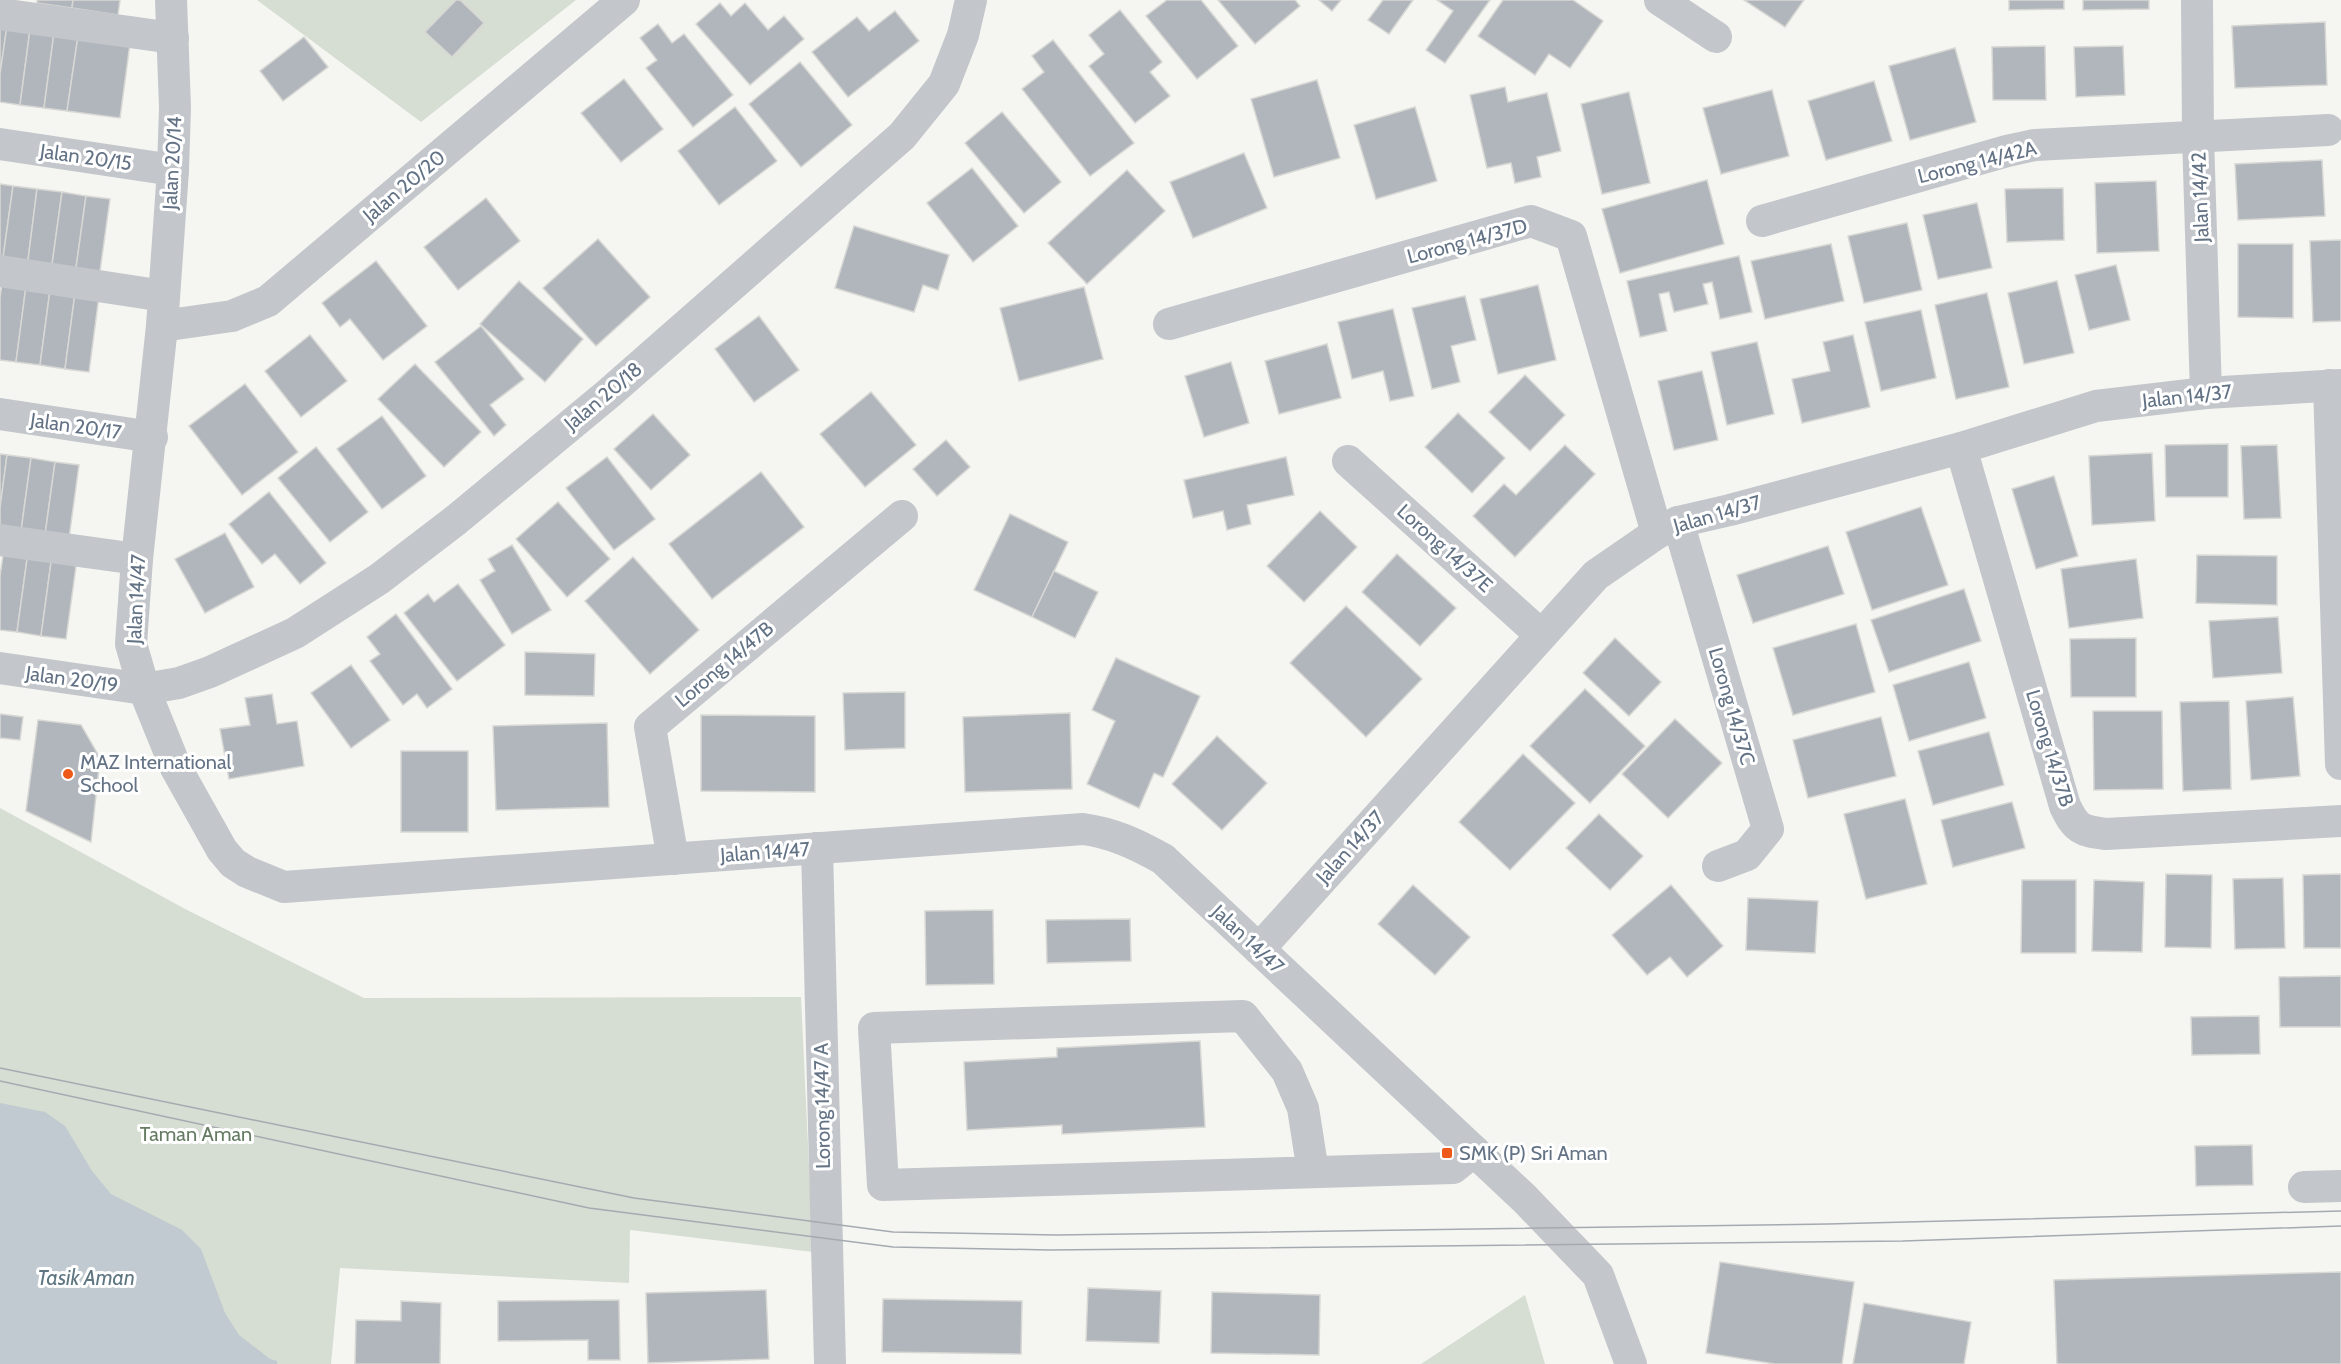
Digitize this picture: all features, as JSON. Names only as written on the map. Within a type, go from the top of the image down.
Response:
[{"type":"street","name":"Jalan 20/14","points":[[163,311],[175,107],[171,0]]},
{"type":"street","name":"Jalan 20/20","points":[[0,272],[163,311],[232,316],[268,301],[624,0]]},
{"type":"street","name":"Jalan 20/18","points":[[144,689],[179,683],[210,672],[295,633],[379,579],[456,520],[608,394],[902,136],[944,84],[963,35],[971,0]]},
{"type":"street","points":[[1660,0],[1716,37]]},
{"type":"street","name":"Jalan 14/42","points":[[2197,0],[2198,137],[2206,393]]},
{"type":"street","points":[[0,14],[172,38]]},
{"type":"street","name":"Lorong 14/42A","points":[[1762,221],[2007,151],[2035,146],[2328,130]]},
{"type":"street","name":"Jalan 20/15","points":[[0,144],[173,170]]},
{"type":"street","name":"Lorong 14/37D","points":[[1169,324],[1531,221],[1571,236],[1667,527]]},
{"type":"street","name":"Jalan 14/47","points":[[163,311],[152,437],[137,559],[131,644],[144,689],[176,768],[222,850],[233,863],[247,873],[284,887],[1083,829],[1106,832],[1126,839],[1163,859],[1525,1199],[1598,1275],[1631,1364]]},
{"type":"street","points":[[2335,385],[2341,764]]},
{"type":"street","name":"Jalan 14/37","points":[[1259,949],[1596,575],[1667,527],[1961,448],[2096,406],[2206,393],[2335,385]]},
{"type":"street","name":"Jalan 20/17","points":[[0,414],[152,437]]},
{"type":"street","name":"Lorong 14/37B","points":[[1961,448],[2066,806],[2073,822],[2080,829],[2106,834],[2341,821]]},
{"type":"street","name":"Lorong 14/37E","points":[[1348,461],[1541,635]]},
{"type":"street","name":"Lorong 14/47B","points":[[673,859],[650,726],[902,516]]},
{"type":"street","name":"Lorong 14/37C","points":[[1667,527],[1768,829],[1747,855],[1718,866]]},
{"type":"street","points":[[0,540],[137,559]]},
{"type":"street","name":"Jalan 20/19","points":[[0,668],[144,689]]},
{"type":"street","name":"Lorong 14/47 A","points":[[817,849],[830,1364]]},
{"type":"street","points":[[1313,1172],[1303,1108],[1287,1071],[1243,1016],[874,1028],[883,1185],[1453,1168],[1474,1151]]},
{"type":"street","points":[[2304,1187],[2341,1186]]},
{"type":"green space","points":[[257,0],[576,0],[421,122]]},
{"type":"green space","name":"Taman Aman","points":[[0,808],[187,910],[364,998],[801,997],[813,1252],[630,1230],[629,1283],[340,1268],[331,1364],[0,1364]]},
{"type":"green space","points":[[1525,1295],[1545,1364],[1421,1364]]},
{"type":"water","name":"Tasik Aman","points":[[0,1103],[45,1112],[65,1126],[92,1171],[111,1194],[182,1230],[201,1249],[225,1313],[239,1335],[270,1359],[277,1361],[277,1364],[0,1364]]},
{"type":"building","points":[[37,0],[73,0],[72,8],[37,3]]},
{"type":"building","points":[[73,0],[120,0],[118,15],[72,8]]},
{"type":"building","points":[[456,0],[460,0],[484,23],[452,57],[425,32]]},
{"type":"building","points":[[1167,0],[1201,0],[1238,46],[1197,79],[1146,16]]},
{"type":"building","points":[[1218,0],[1295,0],[1300,6],[1255,44]]},
{"type":"building","points":[[1319,0],[1341,0],[1332,11]]},
{"type":"building","points":[[1383,0],[1413,0],[1389,34],[1368,20]]},
{"type":"building","points":[[1437,0],[1490,0],[1445,63],[1426,50],[1453,11]]},
{"type":"building","points":[[1503,0],[1573,0],[1603,21],[1570,68],[1549,54],[1535,75],[1478,36]]},
{"type":"building","points":[[1744,0],[1804,0],[1785,27]]},
{"type":"building","points":[[2009,0],[2064,0],[2064,9],[2009,10]]},
{"type":"building","points":[[2083,0],[2149,0],[2149,9],[2083,10]]},
{"type":"building","points":[[720,3],[731,16],[745,3],[768,30],[784,16],[804,39],[750,85],[696,24]]},
{"type":"building","points":[[1120,10],[1162,62],[1150,72],[1170,96],[1135,123],[1089,66],[1104,54],[1089,35]]},
{"type":"building","points":[[895,11],[919,41],[848,97],[812,52],[857,17],[869,31]]},
{"type":"building","points":[[0,18],[8,19],[0,74]]},
{"type":"building","points":[[8,19],[31,22],[20,105],[0,102],[0,74]]},
{"type":"building","points":[[31,22],[55,25],[44,108],[20,105]]},
{"type":"building","points":[[2325,22],[2327,85],[2235,88],[2232,26]]},
{"type":"building","points":[[658,24],[672,43],[684,34],[733,95],[693,127],[646,68],[657,60],[640,38]]},
{"type":"building","points":[[55,25],[79,29],[67,111],[44,108]]},
{"type":"building","points":[[79,29],[131,36],[120,118],[67,111]]},
{"type":"building","points":[[304,37],[328,67],[283,101],[260,71]]},
{"type":"building","points":[[1053,40],[1134,143],[1090,176],[1022,89],[1044,72],[1032,56]]},
{"type":"building","points":[[2045,46],[2046,100],[1993,100],[1992,47]]},
{"type":"building","points":[[2123,46],[2125,95],[2076,97],[2074,47]]},
{"type":"building","points":[[1955,48],[1976,122],[1910,140],[1889,66]]},
{"type":"building","points":[[800,62],[852,125],[801,167],[749,104]]},
{"type":"building","points":[[624,79],[663,129],[621,162],[581,113]]},
{"type":"building","points":[[1317,80],[1340,158],[1274,177],[1251,99]]},
{"type":"building","points":[[1874,81],[1892,141],[1826,160],[1808,101]]},
{"type":"building","points":[[1505,87],[1508,102],[1547,93],[1561,151],[1537,157],[1541,177],[1515,183],[1511,163],[1487,168],[1470,95]]},
{"type":"building","points":[[1772,90],[1789,156],[1721,174],[1703,108]]},
{"type":"building","points":[[1629,92],[1650,183],[1602,194],[1581,104]]},
{"type":"building","points":[[735,107],[777,161],[719,205],[678,151]]},
{"type":"building","points":[[1415,107],[1437,181],[1376,199],[1354,125]]},
{"type":"building","points":[[1002,112],[1061,182],[1024,213],[965,143]]},
{"type":"building","points":[[1244,153],[1267,208],[1193,238],[1170,182]]},
{"type":"building","points":[[2322,160],[2325,216],[2238,220],[2235,164]]},
{"type":"building","points":[[972,168],[1018,226],[973,262],[927,203]]},
{"type":"building","points":[[1127,170],[1165,211],[1087,284],[1048,243]]},
{"type":"building","points":[[1707,180],[1724,244],[1620,273],[1602,209]]},
{"type":"building","points":[[2156,181],[2159,251],[2097,253],[2095,183]]},
{"type":"building","points":[[0,184],[13,186],[2,265],[0,265]]},
{"type":"building","points":[[13,186],[37,189],[27,268],[2,265]]},
{"type":"building","points":[[2063,188],[2064,240],[2007,242],[2005,189]]},
{"type":"building","points":[[37,189],[62,192],[51,272],[27,268]]},
{"type":"building","points":[[62,192],[86,196],[75,275],[51,272]]},
{"type":"building","points":[[86,196],[110,199],[99,278],[75,275]]},
{"type":"building","points":[[486,198],[520,241],[458,290],[424,247]]},
{"type":"building","points":[[1977,203],[1992,268],[1938,279],[1923,215]]},
{"type":"building","points":[[1907,223],[1922,290],[1864,303],[1848,236]]},
{"type":"building","points":[[854,226],[949,255],[938,290],[923,285],[914,312],[835,288]]},
{"type":"building","points":[[598,239],[650,297],[596,346],[543,288]]},
{"type":"building","points":[[2341,240],[2341,321],[2313,322],[2310,241]]},
{"type":"building","points":[[1831,244],[1844,301],[1765,319],[1751,261]]},
{"type":"building","points":[[2238,244],[2293,244],[2293,318],[2238,317]]},
{"type":"building","points":[[1739,256],[1752,312],[1720,319],[1712,282],[1703,284],[1708,304],[1674,312],[1669,292],[1659,294],[1667,331],[1640,337],[1627,281]]},
{"type":"building","points":[[376,261],[427,326],[383,360],[350,319],[340,327],[322,303]]},
{"type":"building","points":[[2116,265],[2130,320],[2089,330],[2075,275]]},
{"type":"building","points":[[519,281],[583,339],[545,382],[480,324]]},
{"type":"building","points":[[2057,281],[2074,353],[2024,364],[2008,293]]},
{"type":"building","points":[[2,283],[26,286],[16,362],[0,360]]},
{"type":"building","points":[[1538,285],[1556,360],[1498,374],[1480,299]]},
{"type":"building","points":[[26,286],[50,290],[40,365],[16,362]]},
{"type":"building","points":[[1084,287],[1103,359],[1019,381],[1000,308]]},
{"type":"building","points":[[50,290],[75,293],[65,369],[40,365]]},
{"type":"building","points":[[75,293],[99,296],[89,372],[65,369]]},
{"type":"building","points":[[1987,293],[2009,387],[1956,399],[1935,305]]},
{"type":"building","points":[[1465,296],[1476,340],[1451,346],[1460,382],[1432,389],[1412,308]]},
{"type":"building","points":[[1393,309],[1414,396],[1390,401],[1383,371],[1352,379],[1338,322]]},
{"type":"building","points":[[1921,310],[1936,378],[1881,391],[1865,322]]},
{"type":"building","points":[[759,316],[799,370],[754,402],[715,349]]},
{"type":"building","points":[[481,326],[524,379],[490,405],[506,425],[494,436],[435,362]]},
{"type":"building","points":[[310,335],[347,381],[301,417],[265,371]]},
{"type":"building","points":[[1853,335],[1870,407],[1802,423],[1792,379],[1830,371],[1823,342]]},
{"type":"building","points":[[1757,342],[1774,414],[1727,425],[1711,352]]},
{"type":"building","points":[[1327,344],[1341,398],[1279,414],[1265,361]]},
{"type":"building","points":[[1231,362],[1249,423],[1204,437],[1185,376]]},
{"type":"building","points":[[415,364],[481,432],[444,467],[378,399]]},
{"type":"building","points":[[1702,371],[1718,440],[1674,450],[1658,381]]},
{"type":"building","points":[[1525,375],[1565,415],[1530,451],[1489,412]]},
{"type":"building","points":[[245,384],[298,452],[242,495],[189,426]]},
{"type":"building","points":[[871,392],[916,445],[865,487],[820,434]]},
{"type":"building","points":[[1458,413],[1505,458],[1472,493],[1425,447]]},
{"type":"building","points":[[653,414],[690,455],[651,490],[614,449]]},
{"type":"building","points":[[382,416],[426,476],[382,509],[337,449]]},
{"type":"building","points":[[946,440],[970,467],[937,496],[913,469]]},
{"type":"building","points":[[2228,444],[2228,497],[2166,497],[2165,445]]},
{"type":"building","points":[[1565,445],[1595,474],[1515,557],[1473,516],[1504,484],[1516,495]]},
{"type":"building","points":[[2277,445],[2281,518],[2244,519],[2241,446]]},
{"type":"building","points":[[316,447],[368,512],[330,542],[278,478]]},
{"type":"building","points":[[2152,453],[2155,521],[2092,525],[2089,456]]},
{"type":"building","points":[[0,454],[7,455],[0,508]]},
{"type":"building","points":[[7,455],[31,458],[21,531],[0,528],[0,508]]},
{"type":"building","points":[[607,457],[655,519],[614,550],[566,488]]},
{"type":"building","points":[[1286,457],[1294,495],[1247,505],[1251,524],[1227,530],[1223,511],[1193,518],[1184,480]]},
{"type":"building","points":[[31,458],[55,462],[45,535],[21,531]]},
{"type":"building","points":[[55,462],[79,465],[69,538],[45,535]]},
{"type":"building","points":[[761,472],[804,527],[712,599],[669,544]]},
{"type":"building","points":[[2054,476],[2078,556],[2036,569],[2012,489]]},
{"type":"building","points":[[269,492],[326,563],[300,584],[275,554],[262,564],[229,524]]},
{"type":"building","points":[[558,502],[610,559],[567,597],[516,539]]},
{"type":"building","points":[[1921,507],[1948,585],[1872,610],[1846,532]]},
{"type":"building","points":[[1320,511],[1357,547],[1304,602],[1267,566]]},
{"type":"building","points":[[1010,514],[1068,542],[1032,617],[974,590]]},
{"type":"building","points":[[225,533],[254,587],[205,613],[175,559]]},
{"type":"building","points":[[512,545],[551,610],[512,634],[480,580],[495,571],[488,559]]},
{"type":"building","points":[[1828,546],[1844,594],[1753,623],[1737,575]]},
{"type":"building","points":[[4,549],[28,552],[17,632],[0,630],[0,576]]},
{"type":"building","points":[[28,552],[52,555],[41,636],[17,632]]},
{"type":"building","points":[[1397,554],[1456,608],[1420,646],[1362,592]]},
{"type":"building","points":[[52,555],[77,559],[66,639],[41,636]]},
{"type":"building","points":[[2197,555],[2277,556],[2277,605],[2196,603]]},
{"type":"building","points":[[633,557],[699,630],[650,674],[585,601]]},
{"type":"building","points":[[2136,559],[2143,618],[2069,628],[2061,569]]},
{"type":"building","points":[[1054,571],[1098,592],[1075,638],[1032,617]]},
{"type":"building","points":[[458,584],[505,645],[457,681],[404,613],[428,594],[434,602]]},
{"type":"building","points":[[1964,589],[1981,641],[1889,672],[1871,620]]},
{"type":"building","points":[[1346,606],[1422,679],[1366,737],[1290,663]]},
{"type":"building","points":[[396,614],[452,689],[427,708],[417,694],[403,705],[370,661],[380,654],[367,637]]},
{"type":"building","points":[[2278,617],[2282,673],[2213,678],[2209,621]]},
{"type":"building","points":[[1856,624],[1875,692],[1793,715],[1773,648]]},
{"type":"building","points":[[1615,638],[1661,682],[1629,716],[1583,673]]},
{"type":"building","points":[[2136,638],[2136,697],[2071,697],[2070,639]]},
{"type":"building","points":[[525,652],[595,654],[594,696],[525,695]]},
{"type":"building","points":[[1116,658],[1200,696],[1163,777],[1154,773],[1139,808],[1087,784],[1115,721],[1092,710]]},
{"type":"building","points":[[1969,662],[1986,718],[1909,741],[1893,685]]},
{"type":"building","points":[[351,665],[390,720],[351,748],[311,693]]},
{"type":"building","points":[[1585,689],[1645,746],[1590,803],[1530,746]]},
{"type":"building","points":[[905,692],[905,748],[845,750],[843,693]]},
{"type":"building","points":[[272,694],[277,724],[297,721],[304,766],[229,779],[220,729],[250,725],[245,698]]},
{"type":"building","points":[[2293,697],[2300,776],[2251,780],[2246,701]]},
{"type":"building","points":[[2229,701],[2231,789],[2183,791],[2180,702]]},
{"type":"building","points":[[2093,711],[2162,711],[2163,789],[2094,790]]},
{"type":"building","points":[[1070,713],[1072,789],[965,792],[963,717]]},
{"type":"building","points":[[0,714],[23,717],[20,740],[0,738]]},
{"type":"building","points":[[701,715],[815,716],[815,792],[701,791]]},
{"type":"building","points":[[1881,717],[1896,776],[1808,798],[1793,740]]},
{"type":"building","points":[[1675,719],[1722,763],[1668,818],[1622,774]]},
{"type":"building","points":[[38,720],[81,725],[100,758],[91,842],[26,811]]},
{"type":"building","points":[[607,723],[609,807],[496,810],[493,726]]},
{"type":"building","points":[[1989,732],[2004,785],[1933,805],[1918,751]]},
{"type":"building","points":[[1217,736],[1267,783],[1222,830],[1172,784]]},
{"type":"building","points":[[401,751],[468,751],[468,832],[401,832]]},
{"type":"building","points":[[1523,754],[1575,803],[1510,870],[1459,822]]},
{"type":"building","points":[[1905,799],[1927,884],[1866,899],[1844,814]]},
{"type":"building","points":[[2012,802],[2025,848],[1953,867],[1941,820]]},
{"type":"building","points":[[1599,814],[1643,856],[1610,890],[1566,848]]},
{"type":"building","points":[[2166,874],[2212,875],[2211,948],[2165,947]]},
{"type":"building","points":[[2341,874],[2341,948],[2304,948],[2303,875]]},
{"type":"building","points":[[2283,878],[2285,948],[2235,949],[2233,879]]},
{"type":"building","points":[[2022,880],[2076,880],[2076,953],[2021,953]]},
{"type":"building","points":[[2094,880],[2144,882],[2142,952],[2092,951]]},
{"type":"building","points":[[1413,885],[1470,937],[1435,975],[1378,924]]},
{"type":"building","points":[[1671,885],[1723,946],[1687,977],[1670,957],[1647,975],[1612,935]]},
{"type":"building","points":[[1748,898],[1818,901],[1815,953],[1746,950]]},
{"type":"building","points":[[993,910],[994,984],[926,985],[925,911]]},
{"type":"building","points":[[1130,919],[1131,961],[1047,963],[1046,920]]},
{"type":"building","points":[[2341,976],[2341,1027],[2280,1027],[2279,977]]},
{"type":"building","points":[[2259,1016],[2260,1054],[2192,1055],[2191,1017]]},
{"type":"building","points":[[1200,1041],[1205,1127],[1062,1134],[1062,1125],[967,1130],[964,1062],[1057,1057],[1057,1048]]},
{"type":"building","points":[[2252,1145],[2253,1185],[2196,1186],[2195,1146]]},
{"type":"building","points":[[1720,1262],[1854,1282],[1842,1364],[1775,1364],[1706,1353]]},
{"type":"building","points":[[2341,1272],[2341,1364],[2057,1364],[2054,1280]]},
{"type":"building","points":[[1088,1288],[1161,1291],[1159,1343],[1086,1341]]},
{"type":"building","points":[[766,1290],[769,1359],[648,1363],[646,1293]]},
{"type":"building","points":[[1212,1292],[1320,1295],[1319,1355],[1211,1353]]},
{"type":"building","points":[[883,1299],[1022,1301],[1021,1354],[882,1352]]},
{"type":"building","points":[[619,1300],[620,1360],[588,1360],[588,1340],[498,1341],[498,1301]]},
{"type":"building","points":[[401,1301],[441,1303],[440,1364],[355,1364],[356,1320],[401,1321]]},
{"type":"building","points":[[1864,1303],[1971,1322],[1964,1364],[1853,1364]]},
{"type":"tram line","points":[[0,1068],[634,1198],[893,1232],[1056,1235],[1828,1224],[2341,1211]]},
{"type":"tram line","points":[[0,1081],[589,1208],[893,1247],[1050,1250],[1903,1241],[2341,1226]]},
{"type":"place","name":"MAZ International School","points":[[68,774]]},
{"type":"place","name":"SMK (P) Sri Aman","points":[[1447,1153]]}]
